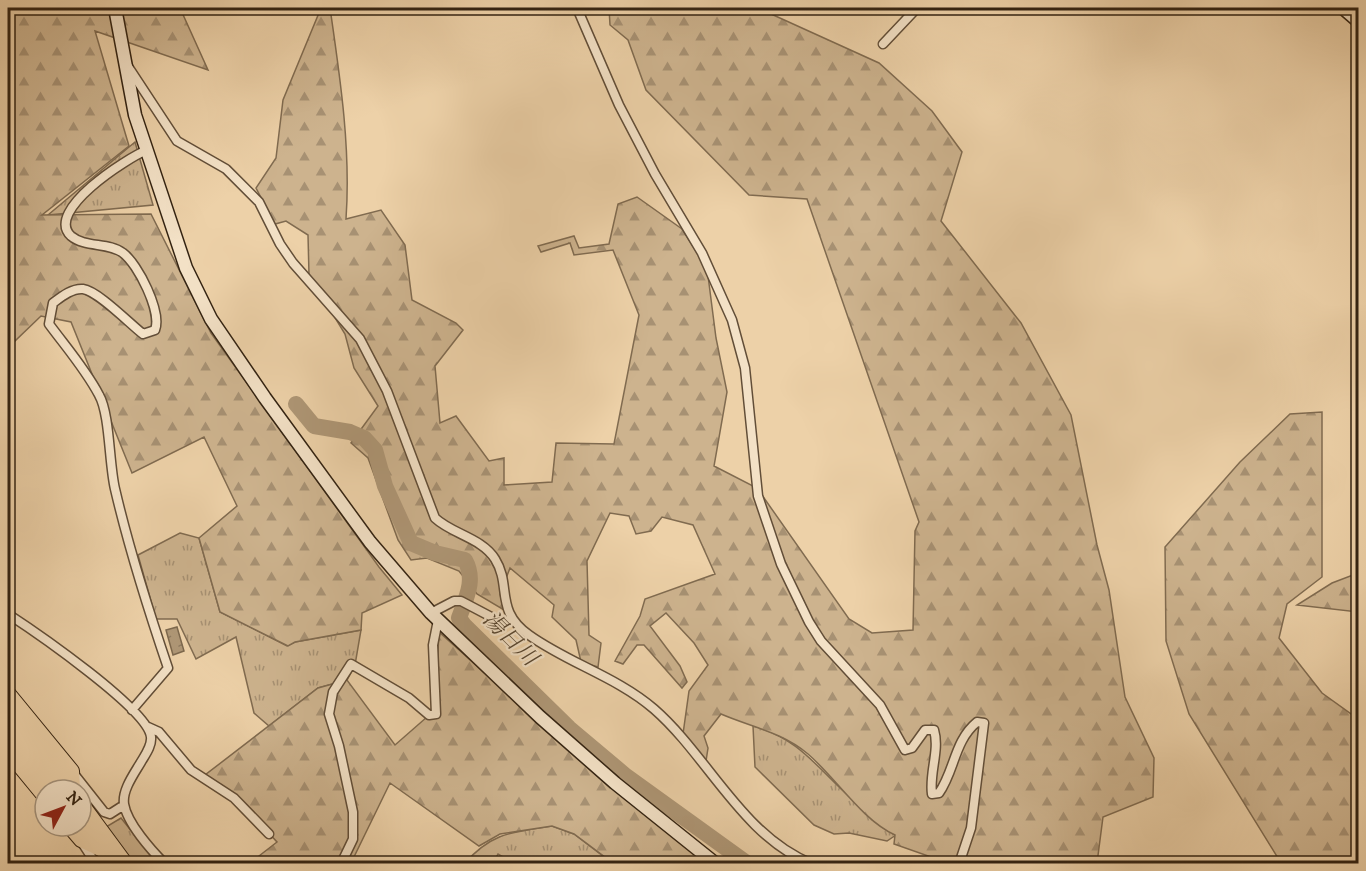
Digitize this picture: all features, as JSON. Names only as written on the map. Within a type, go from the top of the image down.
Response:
[{"type":"main road","points":[[8,693],[72,771],[72,778]]},
{"type":"main road","points":[[8,712],[62,778]]},
{"type":"main road","points":[[8,730],[47,778]]},
{"type":"main road","points":[[8,752],[33,782]]},
{"type":"main road","points":[[93,819],[126,864]]},
{"type":"main road","points":[[93,837],[113,864]]},
{"type":"main road","points":[[81,840],[102,849]]},
{"type":"street","points":[[115,8],[130,94],[186,268],[211,319],[264,398],[370,542],[434,616],[548,725],[716,864]]},
{"type":"street","points":[[577,8],[619,105],[655,174],[702,254],[732,320],[745,368],[758,496],[781,564],[808,622],[821,641],[880,705],[905,750],[912,748],[925,730],[934,730],[934,754],[930,782],[932,794],[939,793],[944,785],[959,743],[968,729],[976,722],[984,723],[971,828],[959,864]]},
{"type":"street","points":[[883,45],[917,8]]},
{"type":"street","points":[[1343,8],[1359,21]]},
{"type":"street","points":[[124,61],[177,141],[226,169],[259,202],[279,244],[293,263],[360,339],[387,391],[435,518],[444,527],[484,547],[494,558],[507,611],[513,620],[529,635],[608,678],[653,709],[757,825],[797,858],[812,864]]},
{"type":"street","points":[[132,710],[168,668],[132,555],[115,487],[105,423],[106,411],[93,385],[49,324],[53,303],[71,291],[82,289],[94,293],[143,334],[155,330],[156,314],[145,284],[132,262],[122,251],[72,237],[65,228],[64,218],[74,204],[114,168],[131,156],[147,150]]},
{"type":"street","points":[[434,616],[454,601],[462,601],[500,621],[513,620]]},
{"type":"street","points":[[8,614],[53,644],[132,710],[148,727],[159,732],[191,770],[234,798],[269,834]]},
{"type":"street","points":[[341,864],[352,839],[353,812],[339,746],[328,714],[333,692],[351,664],[409,698],[429,715],[436,714],[434,616]]},
{"type":"street","points":[[148,727],[152,738],[149,748],[127,788],[124,805],[147,846],[165,864]]},
{"type":"street","points":[[72,771],[104,812],[110,814],[124,805]]},
{"type":"street","points":[[81,840],[96,864]]},
{"type":"green space","points":[[8,8],[180,8],[208,70],[95,31],[129,146],[42,215],[151,214],[211,333],[379,567],[402,595],[362,613],[361,630],[295,642],[288,646],[220,612],[199,538],[237,506],[204,437],[132,473],[71,322],[41,316],[14,342],[8,355]]},
{"type":"green space","points":[[321,8],[330,8],[341,87],[347,166],[346,219],[381,210],[405,245],[412,300],[456,323],[463,330],[435,366],[440,423],[456,416],[489,461],[504,458],[504,485],[552,482],[556,443],[614,444],[639,315],[613,250],[574,255],[570,243],[541,252],[538,246],[574,236],[579,248],[609,244],[618,204],[637,197],[682,229],[707,268],[716,338],[727,392],[714,466],[757,488],[849,619],[872,633],[913,630],[915,531],[919,522],[807,199],[749,195],[646,90],[628,40],[610,25],[609,8],[758,8],[879,63],[932,111],[962,152],[941,221],[1021,323],[1071,415],[1097,545],[1109,590],[1125,697],[1154,758],[1153,797],[1103,817],[1097,863],[948,863],[894,844],[895,835],[860,809],[798,746],[777,735],[721,714],[704,736],[708,748],[706,761],[683,734],[689,691],[708,665],[694,643],[666,613],[650,626],[680,666],[687,682],[682,688],[644,645],[637,645],[623,664],[615,661],[640,616],[645,599],[715,574],[693,525],[662,517],[651,531],[636,534],[629,516],[610,513],[587,561],[589,635],[601,643],[598,667],[581,662],[576,640],[552,617],[554,605],[510,568],[500,594],[504,610],[477,594],[459,571],[427,558],[411,560],[398,540],[368,458],[351,443],[378,406],[354,368],[345,334],[309,275],[308,235],[286,221],[275,224],[256,188],[276,158],[283,100]]},
{"type":"green space","points":[[135,142],[153,205],[48,215]]},
{"type":"green space","points":[[1322,412],[1322,577],[1287,604],[1279,638],[1322,693],[1358,719],[1358,863],[1281,863],[1189,714],[1166,641],[1165,547],[1240,462],[1290,414]]},
{"type":"green space","points":[[180,533],[199,538],[220,612],[287,646],[295,642],[361,630],[355,665],[347,680],[318,688],[269,726],[254,713],[236,637],[196,659],[177,619],[156,619],[138,555]]},
{"type":"green space","points":[[1358,573],[1358,612],[1297,605],[1332,583]]},
{"type":"green space","points":[[439,632],[592,769],[711,863],[613,863],[574,834],[552,826],[500,834],[479,846],[390,783],[351,863],[250,863],[277,842],[229,790],[205,775],[318,688],[347,680],[395,745],[435,710]]},
{"type":"green space","points":[[753,726],[769,731],[796,746],[857,804],[896,835],[887,841],[849,833],[834,834],[814,825],[755,767]]},
{"type":"green space","points":[[121,818],[157,863],[131,863],[106,827]]},
{"type":"green space","points":[[552,826],[574,834],[612,863],[514,863],[498,854],[493,863],[464,864],[474,853],[494,839],[514,832]]},
{"type":"water","points":[[177,627],[184,651],[173,655],[166,630]]},
{"type":"waterway","name":"湯日川","points":[[296,404],[314,426],[350,432],[364,438],[375,450],[385,486],[411,543],[435,553],[465,560],[470,582],[459,618],[464,625],[569,728],[626,776],[748,864]]}]
